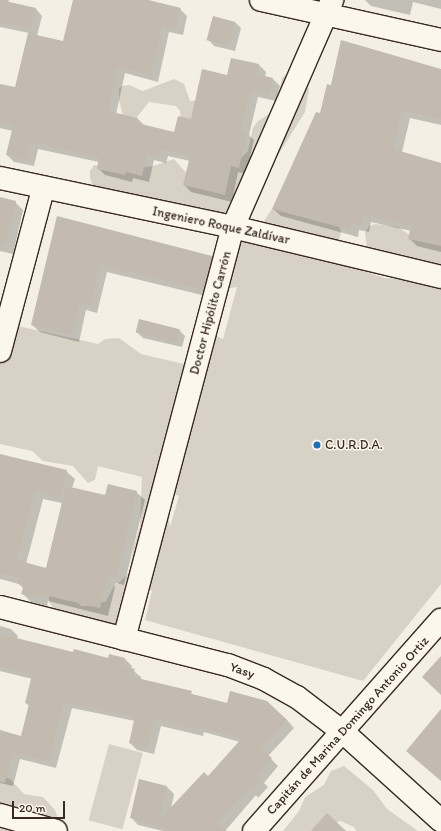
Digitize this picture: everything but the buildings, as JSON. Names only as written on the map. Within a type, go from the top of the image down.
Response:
[{"type":"street","points":[[261,0],[329,8],[441,40]]},
{"type":"street","name":"Doctor Hipólito Carrón","points":[[124,639],[234,227],[329,8]]},
{"type":"street","name":"Ingeniero Roque Zaldívar","points":[[0,178],[43,189],[234,227],[441,277]]},
{"type":"street","points":[[0,351],[43,189]]},
{"type":"street","name":"Yasy","points":[[0,607],[228,666],[264,679],[297,697],[343,732],[441,821]]},
{"type":"street","name":"Capitán de Marina Domingo Antonio Ortiz","points":[[254,831],[441,620]]},
{"type":"street","points":[[0,815],[56,831]]},
{"type":"shaded area","points":[[288,73],[307,83],[309,90],[305,112],[237,220],[117,214],[99,201],[90,178],[90,171],[94,165],[131,169],[153,166],[174,159],[188,175],[236,163],[248,151],[253,128],[257,122],[276,109],[282,78]]},
{"type":"shaded area","points":[[174,79],[184,84],[190,101],[198,100],[213,112],[182,123],[180,111],[176,106],[149,102],[137,117],[130,119],[123,116],[119,100],[119,89],[122,86],[129,85],[143,91]]},
{"type":"shaded area","name":"C.U.R.D.A.","points":[[273,207],[339,225],[341,233],[336,251],[338,257],[363,271],[385,278],[441,282],[441,584],[363,681],[145,620],[152,591],[140,583],[129,585],[125,590],[118,621],[114,628],[63,622],[49,602],[49,594],[66,594],[82,606],[90,606],[106,601],[113,588],[130,572],[133,549],[140,526],[142,477],[98,466],[95,480],[88,483],[73,466],[43,461],[32,451],[0,444],[0,363],[9,324],[98,344],[105,339],[119,338],[141,354],[184,364],[184,368],[214,335],[223,339],[237,287],[224,289],[224,249],[257,232]],"holes":[[[172,493],[179,496],[170,527],[166,503]]]},
{"type":"shaded area","points":[[376,224],[398,227],[417,240],[441,237],[441,273],[367,248],[365,233],[369,226]]},
{"type":"shaded area","points":[[109,744],[143,753],[122,829],[89,820]]},
{"type":"shaded area","points":[[344,766],[373,790],[387,809],[418,831],[356,831],[354,827],[340,821],[321,831],[283,831],[299,811],[305,797],[324,785],[331,771]]},
{"type":"shaded area","points":[[0,775],[10,779],[24,794],[43,797],[55,810],[62,831],[0,831]]},
{"type":"place","name":"C.U.R.D.A.","points":[[317,445]]}]
